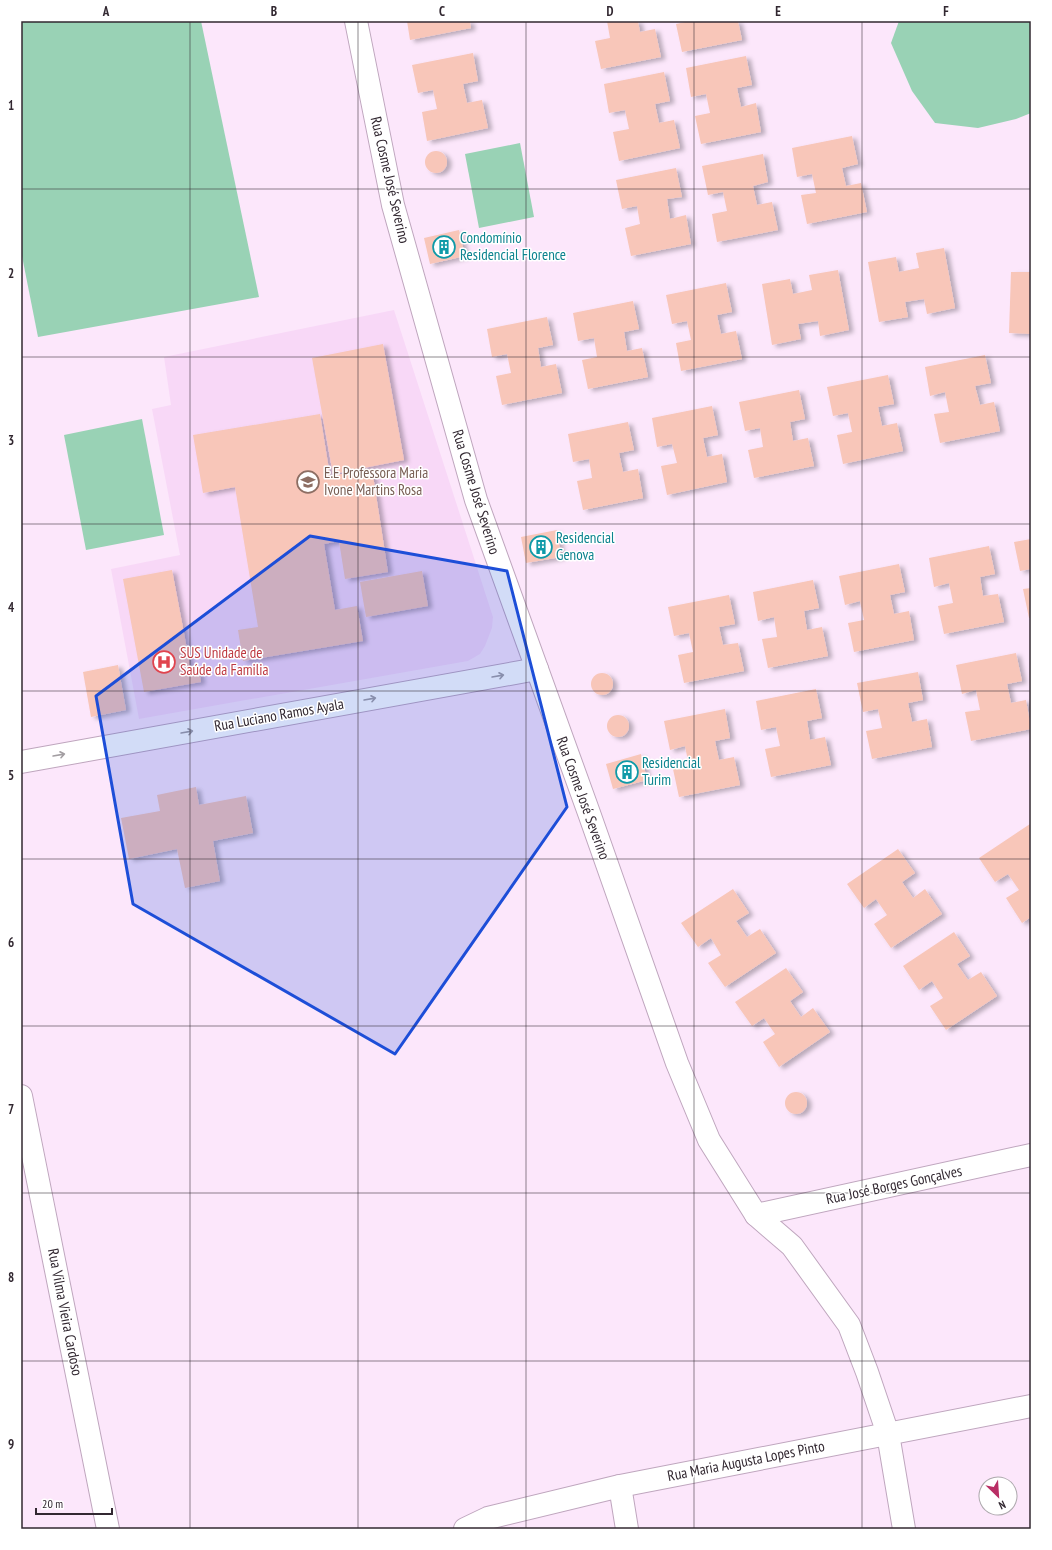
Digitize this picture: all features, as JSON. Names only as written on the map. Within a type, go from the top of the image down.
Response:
[{"type":"street","name":"Rua Cosme José Severino","points":[[356,21],[393,205],[476,500],[677,1063],[709,1140],[756,1215],[792,1246],[849,1325],[888,1434],[904,1529]]},
{"type":"street","name":"Rua Luciano Ramos Ayala","points":[[21,762],[537,669]]},
{"type":"street","name":"Rua Vilma Vieira Cardoso","points":[[21,1096],[108,1529]]},
{"type":"street","name":"Rua José Borges Gonçalves","points":[[756,1215],[1031,1155]]},
{"type":"street","name":"Rua Maria Augusta Lopes Pinto","points":[[465,1529],[488,1518],[620,1486],[1031,1406]]},
{"type":"street","points":[[620,1486],[627,1529]]},
{"type":"highlighted area","points":[[310,536],[507,571],[567,807],[395,1054],[133,904],[96,696]]},
{"type":"shaded area","name":"E.E Professora Maria Ivone Martins Rosa","points":[[394,310],[493,617],[492,628],[485,646],[480,654],[468,661],[139,719],[111,569],[180,555],[152,409],[171,405],[164,357]]},
{"type":"green space","points":[[21,21],[201,21],[259,297],[38,337],[21,251]]},
{"type":"green space","points":[[899,21],[1031,21],[1031,113],[1016,119],[978,128],[935,123],[912,91],[891,43]]},
{"type":"green space","points":[[520,143],[534,217],[479,228],[465,154]]},
{"type":"green space","points":[[142,419],[164,535],[86,550],[64,435]]},
{"type":"building","points":[[407,21],[470,21],[471,28],[410,40]]},
{"type":"building","points":[[607,21],[638,21],[640,32],[655,29],[661,57],[601,69],[595,41],[610,38]]},
{"type":"building","points":[[690,21],[738,21],[742,40],[682,52],[676,24]]},
{"type":"building","points":[[473,53],[478,81],[463,84],[467,103],[482,100],[488,128],[427,141],[422,112],[437,109],[433,90],[418,93],[412,65]]},
{"type":"building","points":[[746,56],[752,85],[737,88],[741,107],[756,103],[761,132],[701,144],[695,116],[710,113],[706,94],[691,97],[686,68]]},
{"type":"building","points":[[664,72],[670,101],[655,104],[659,123],[674,120],[680,148],[619,161],[613,132],[629,129],[625,110],[609,113],[604,84]]},
{"type":"building","points":[[852,136],[858,164],[842,168],[846,186],[861,183],[867,212],[807,224],[801,195],[816,193],[812,174],[797,177],[792,148]]},
{"type":"building","points":[[436,151],[444,154],[447,162],[444,170],[436,173],[428,170],[425,162],[428,154]]},
{"type":"building","points":[[763,154],[768,182],[753,186],[757,205],[772,202],[778,230],[717,242],[712,214],[727,211],[723,192],[708,195],[702,166]]},
{"type":"building","points":[[676,168],[682,197],[667,199],[670,219],[686,215],[691,244],[631,256],[625,228],[640,224],[637,206],[622,209],[616,180]]},
{"type":"building","name":"Condomínio Residencial Florence","points":[[459,230],[465,256],[430,264],[424,238]]},
{"type":"building","points":[[944,248],[955,308],[927,314],[924,299],[905,302],[908,317],[879,322],[868,262],[896,257],[899,272],[919,268],[916,253]]},
{"type":"building","points":[[838,270],[849,330],[820,336],[818,321],[798,324],[801,339],[772,345],[762,284],[790,279],[793,294],[812,290],[809,275]]},
{"type":"building","points":[[1011,272],[1031,272],[1031,334],[1009,333]]},
{"type":"building","points":[[726,283],[732,312],[717,315],[721,334],[736,331],[742,359],[681,371],[676,343],[691,340],[687,321],[672,324],[666,295]]},
{"type":"building","points":[[633,301],[639,329],[624,332],[627,351],[642,348],[648,377],[588,389],[582,360],[597,357],[594,338],[578,341],[573,313]]},
{"type":"building","points":[[547,317],[553,345],[538,348],[541,367],[556,364],[562,393],[502,405],[496,376],[511,373],[507,354],[492,357],[487,329]]},
{"type":"building","points":[[383,344],[404,460],[333,474],[312,358]]},
{"type":"building","points":[[985,355],[991,383],[975,386],[980,405],[994,402],[1000,431],[940,443],[934,414],[949,412],[945,392],[930,396],[925,367]]},
{"type":"building","points":[[888,375],[894,404],[878,407],[882,426],[897,423],[903,451],[843,464],[837,435],[852,432],[848,413],[833,416],[827,387]]},
{"type":"building","points":[[799,390],[805,419],[790,422],[793,441],[808,438],[814,466],[754,478],[748,450],[763,447],[760,428],[745,431],[739,402]]},
{"type":"building","points":[[712,406],[718,435],[703,438],[707,457],[722,454],[727,482],[667,495],[661,466],[677,463],[672,444],[657,447],[652,418]]},
{"type":"building","points":[[320,414],[330,476],[372,469],[388,572],[345,579],[339,541],[324,544],[335,610],[357,606],[363,641],[243,661],[238,630],[258,627],[235,487],[203,493],[193,435]]},
{"type":"building","points":[[628,422],[634,450],[619,453],[623,472],[638,469],[643,498],[583,510],[577,481],[592,478],[589,459],[573,462],[568,434]]},
{"type":"building","name":"Residencial Genova","points":[[557,530],[561,557],[526,563],[521,537]]},
{"type":"building","points":[[1031,539],[1031,569],[1020,571],[1014,542]]},
{"type":"building","points":[[989,546],[995,574],[980,577],[983,596],[998,594],[1004,622],[944,634],[938,606],[953,603],[949,583],[934,587],[929,558]]},
{"type":"building","points":[[899,564],[905,592],[890,595],[894,614],[909,611],[914,640],[854,652],[848,623],[864,620],[860,601],[845,605],[839,576]]},
{"type":"building","points":[[172,570],[191,670],[199,668],[201,682],[144,692],[123,579]]},
{"type":"building","points":[[422,571],[428,606],[366,617],[360,582]]},
{"type":"building","points":[[813,580],[819,608],[804,611],[807,630],[822,627],[828,656],[768,668],[762,639],[777,637],[774,617],[758,621],[753,592]]},
{"type":"building","points":[[1031,588],[1031,618],[1029,618],[1023,589]]},
{"type":"building","points":[[729,595],[735,624],[719,627],[723,645],[738,643],[744,671],[684,683],[678,655],[693,652],[689,633],[674,636],[668,607]]},
{"type":"building","points":[[1016,653],[1022,681],[1007,684],[1011,703],[1026,700],[1031,729],[971,741],[965,712],[980,710],[976,690],[962,694],[956,665]]},
{"type":"building","points":[[118,665],[126,710],[91,717],[83,672]]},
{"type":"building","points":[[918,672],[923,700],[908,703],[912,722],[927,719],[932,747],[872,759],[866,731],[882,728],[878,709],[863,712],[857,683]]},
{"type":"building","points":[[602,673],[606,674],[612,680],[612,688],[606,694],[602,695],[598,694],[592,688],[591,684],[592,680],[598,674]]},
{"type":"building","points":[[816,689],[822,718],[807,721],[810,740],[825,737],[831,765],[771,777],[765,749],[780,746],[776,727],[761,730],[756,701]]},
{"type":"building","points":[[725,709],[730,738],[715,741],[719,760],[734,757],[740,785],[679,797],[673,769],[689,766],[685,746],[670,750],[664,721]]},
{"type":"building","points":[[618,715],[626,718],[629,726],[626,734],[618,737],[610,734],[607,726],[610,718]]},
{"type":"building","name":"Residencial Turim","points":[[641,754],[647,780],[613,789],[606,764]]},
{"type":"building","points":[[196,787],[199,805],[246,796],[253,833],[213,841],[220,881],[185,888],[177,849],[129,859],[121,818],[160,811],[157,795]]},
{"type":"building","points":[[1030,824],[1031,917],[1022,923],[1006,898],[1019,890],[1008,874],[995,882],[979,858]]},
{"type":"building","points":[[898,849],[915,873],[902,882],[913,898],[925,889],[942,914],[891,948],[874,924],[887,915],[876,899],[864,908],[847,884]]},
{"type":"building","points":[[733,889],[749,913],[736,921],[747,937],[760,929],[776,953],[725,987],[708,963],[721,955],[711,938],[698,947],[681,923]]},
{"type":"building","points":[[954,932],[970,956],[957,964],[968,980],[981,972],[997,996],[946,1030],[930,1006],[943,998],[932,981],[919,990],[903,966]]},
{"type":"building","points":[[786,968],[803,992],[790,1001],[801,1017],[813,1008],[830,1032],[779,1067],[763,1042],[775,1034],[764,1018],[752,1026],[735,1002]]},
{"type":"building","points":[[796,1092],[804,1095],[807,1103],[804,1111],[796,1114],[788,1111],[785,1103],[788,1095]]},
{"type":"place","name":"Condomínio Residencial Florence","points":[[444,247]]},
{"type":"place","name":"E.E Professora Maria Ivone Martins Rosa","points":[[308,482]]},
{"type":"place","name":"Residencial Genova","points":[[541,547]]},
{"type":"place","name":"SUS Unidade de Saúde da Familia","points":[[164,662]]},
{"type":"place","name":"Residencial Turim","points":[[627,772]]}]
